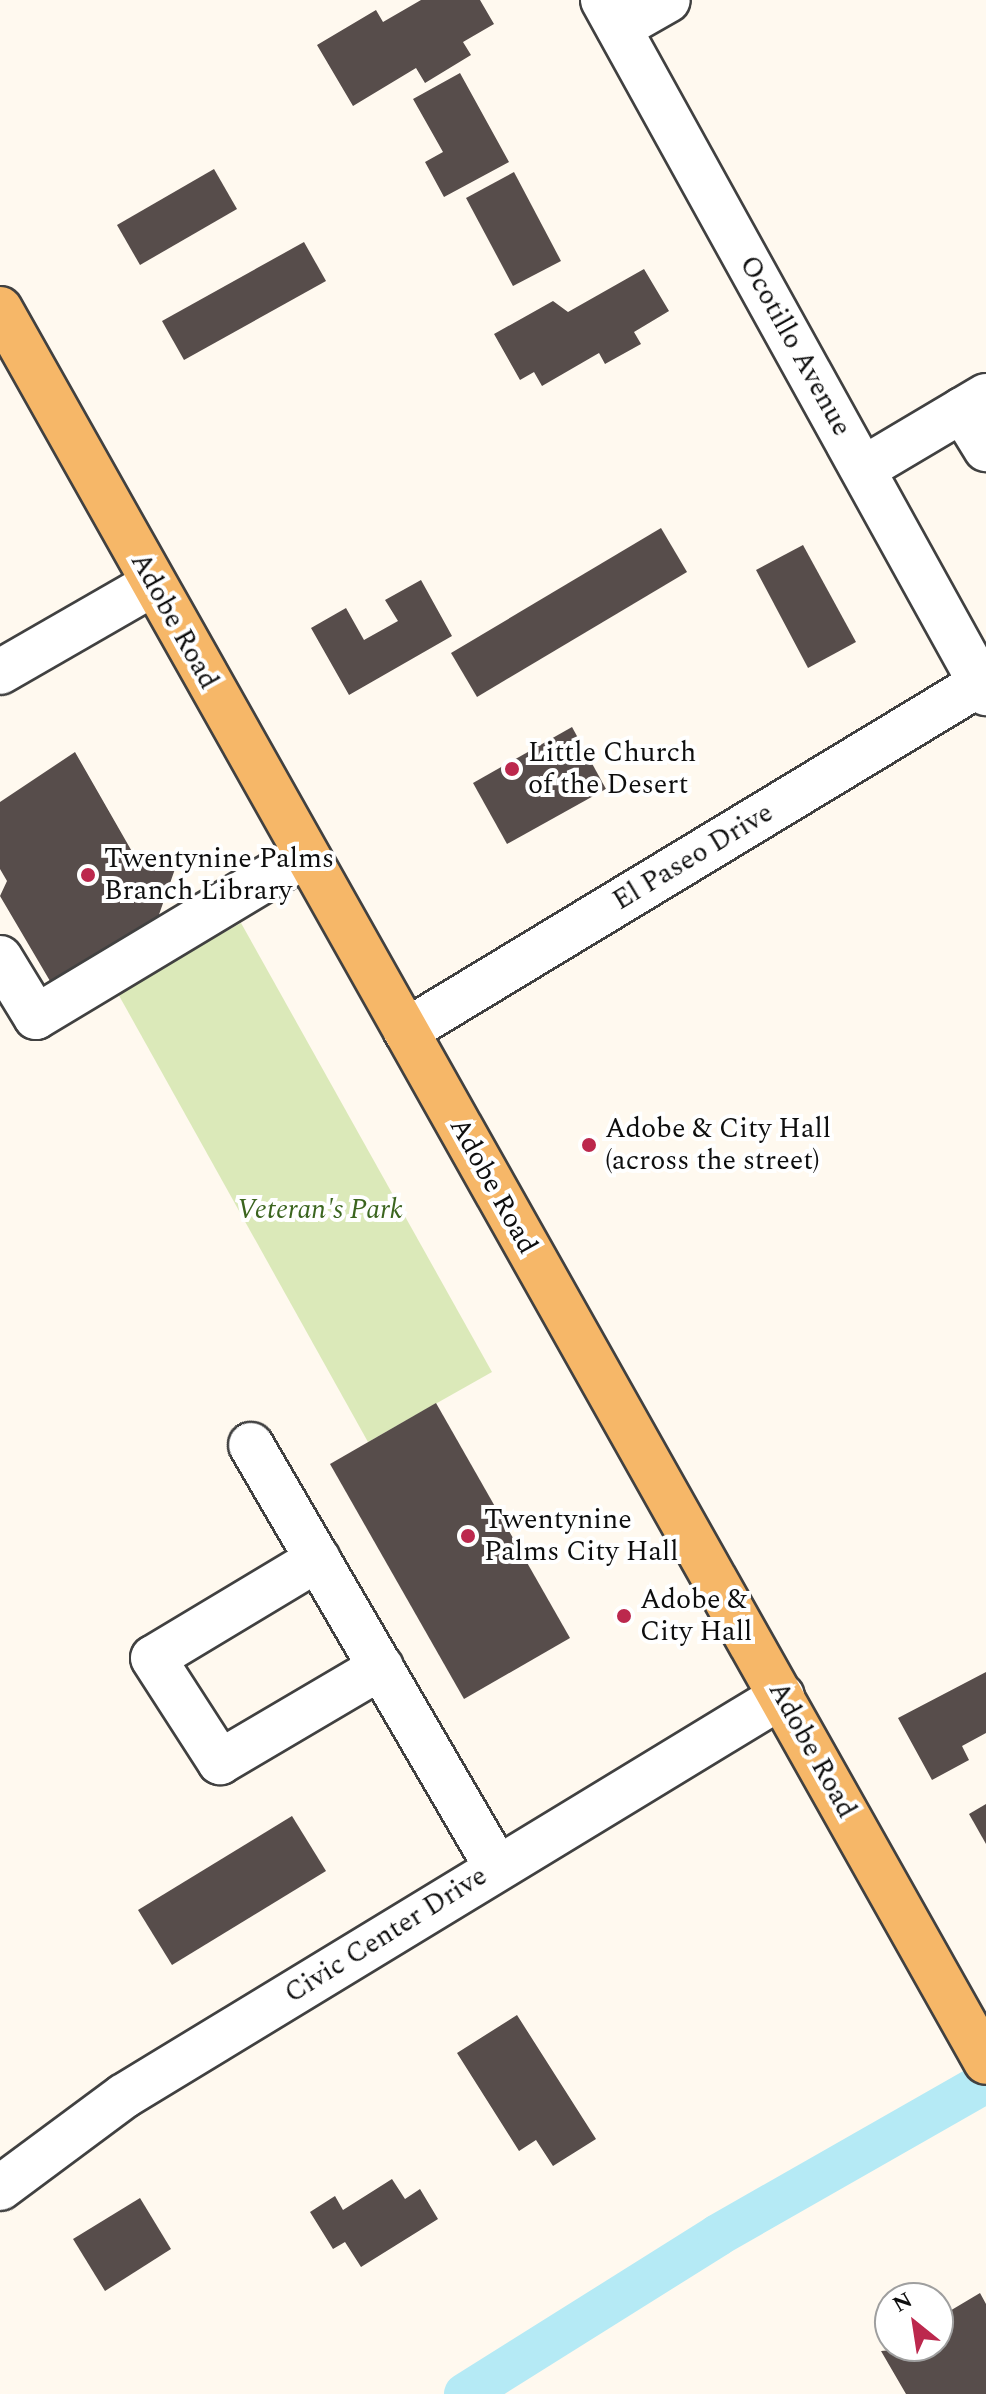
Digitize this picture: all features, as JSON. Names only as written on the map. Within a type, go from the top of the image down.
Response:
[{"type":"main road","name":"Adobe Road","points":[[1,315],[978,2047]]},
{"type":"street","points":[[611,14],[668,0]]},
{"type":"street","name":"Ocotillo Avenue","points":[[611,14],[984,686]]},
{"type":"street","points":[[863,469],[974,403],[986,449]]},
{"type":"street","points":[[0,672],[153,584]]},
{"type":"street","name":"El Paseo Drive","points":[[406,1031],[984,686]]},
{"type":"street","points":[[0,958],[36,1017],[306,855]]},
{"type":"street","points":[[251,1445],[497,1867]]},
{"type":"street","points":[[318,1559],[153,1658],[220,1762],[381,1667]]},
{"type":"street","name":"Civic Center Drive","points":[[0,2188],[124,2096],[782,1696]]},
{"type":"green space","name":"Veteran's Park","points":[[241,923],[492,1372],[368,1442],[117,992]]},
{"type":"building","points":[[421,0],[480,0],[494,24],[463,42],[471,55],[425,83],[416,68],[353,106],[317,45],[376,10],[383,22]]},
{"type":"building","points":[[460,73],[509,162],[444,197],[425,162],[443,152],[413,99]]},
{"type":"building","points":[[214,169],[237,209],[140,265],[117,225]]},
{"type":"building","points":[[514,172],[561,261],[513,286],[466,198]]},
{"type":"building","points":[[304,242],[326,281],[184,360],[162,321]]},
{"type":"building","points":[[644,269],[669,311],[634,332],[641,344],[605,364],[599,353],[542,386],[534,372],[520,380],[494,334],[553,301],[568,312]]},
{"type":"building","points":[[661,528],[687,572],[477,697],[451,653]]},
{"type":"building","points":[[803,545],[856,642],[808,668],[756,570]]},
{"type":"building","points":[[421,580],[452,636],[349,695],[311,628],[346,608],[364,640],[398,621],[385,600]]},
{"type":"building","points":[[572,727],[606,789],[507,844],[473,783]]},
{"type":"building","name":"Twentynine Palms Branch Library","points":[[75,752],[134,855],[175,869],[155,926],[60,998],[0,896],[7,881],[0,869],[0,802]]},
{"type":"building","points":[[436,1403],[570,1638],[464,1699],[330,1464]]},
{"type":"building","points":[[986,1672],[986,1733],[962,1746],[969,1760],[932,1780],[898,1718]]},
{"type":"building","points":[[986,1804],[986,1844],[969,1814]]},
{"type":"building","points":[[292,1816],[326,1871],[172,1965],[138,1910]]},
{"type":"building","points":[[517,2015],[596,2139],[553,2166],[536,2140],[519,2151],[457,2053]]},
{"type":"building","points":[[392,2179],[405,2199],[420,2189],[438,2219],[361,2267],[345,2242],[333,2249],[310,2212],[335,2196],[343,2210]]},
{"type":"building","points":[[140,2198],[171,2249],[105,2291],[73,2239]]},
{"type":"building","points":[[980,2293],[986,2304],[986,2394],[906,2394],[887,2362],[954,2362],[954,2308]]},
{"type":"waterway","points":[[465,2394],[718,2235],[986,2082]]},
{"type":"place","name":"Little Church of the Desert","points":[[512,769]]},
{"type":"place","name":"Twentynine Palms Branch Library","points":[[88,875]]},
{"type":"place","name":"Adobe & City Hall (across the street)","points":[[589,1145]]},
{"type":"place","name":"Twentynine Palms City Hall","points":[[468,1536]]},
{"type":"place","name":"Adobe & City Hall","points":[[624,1616]]}]
